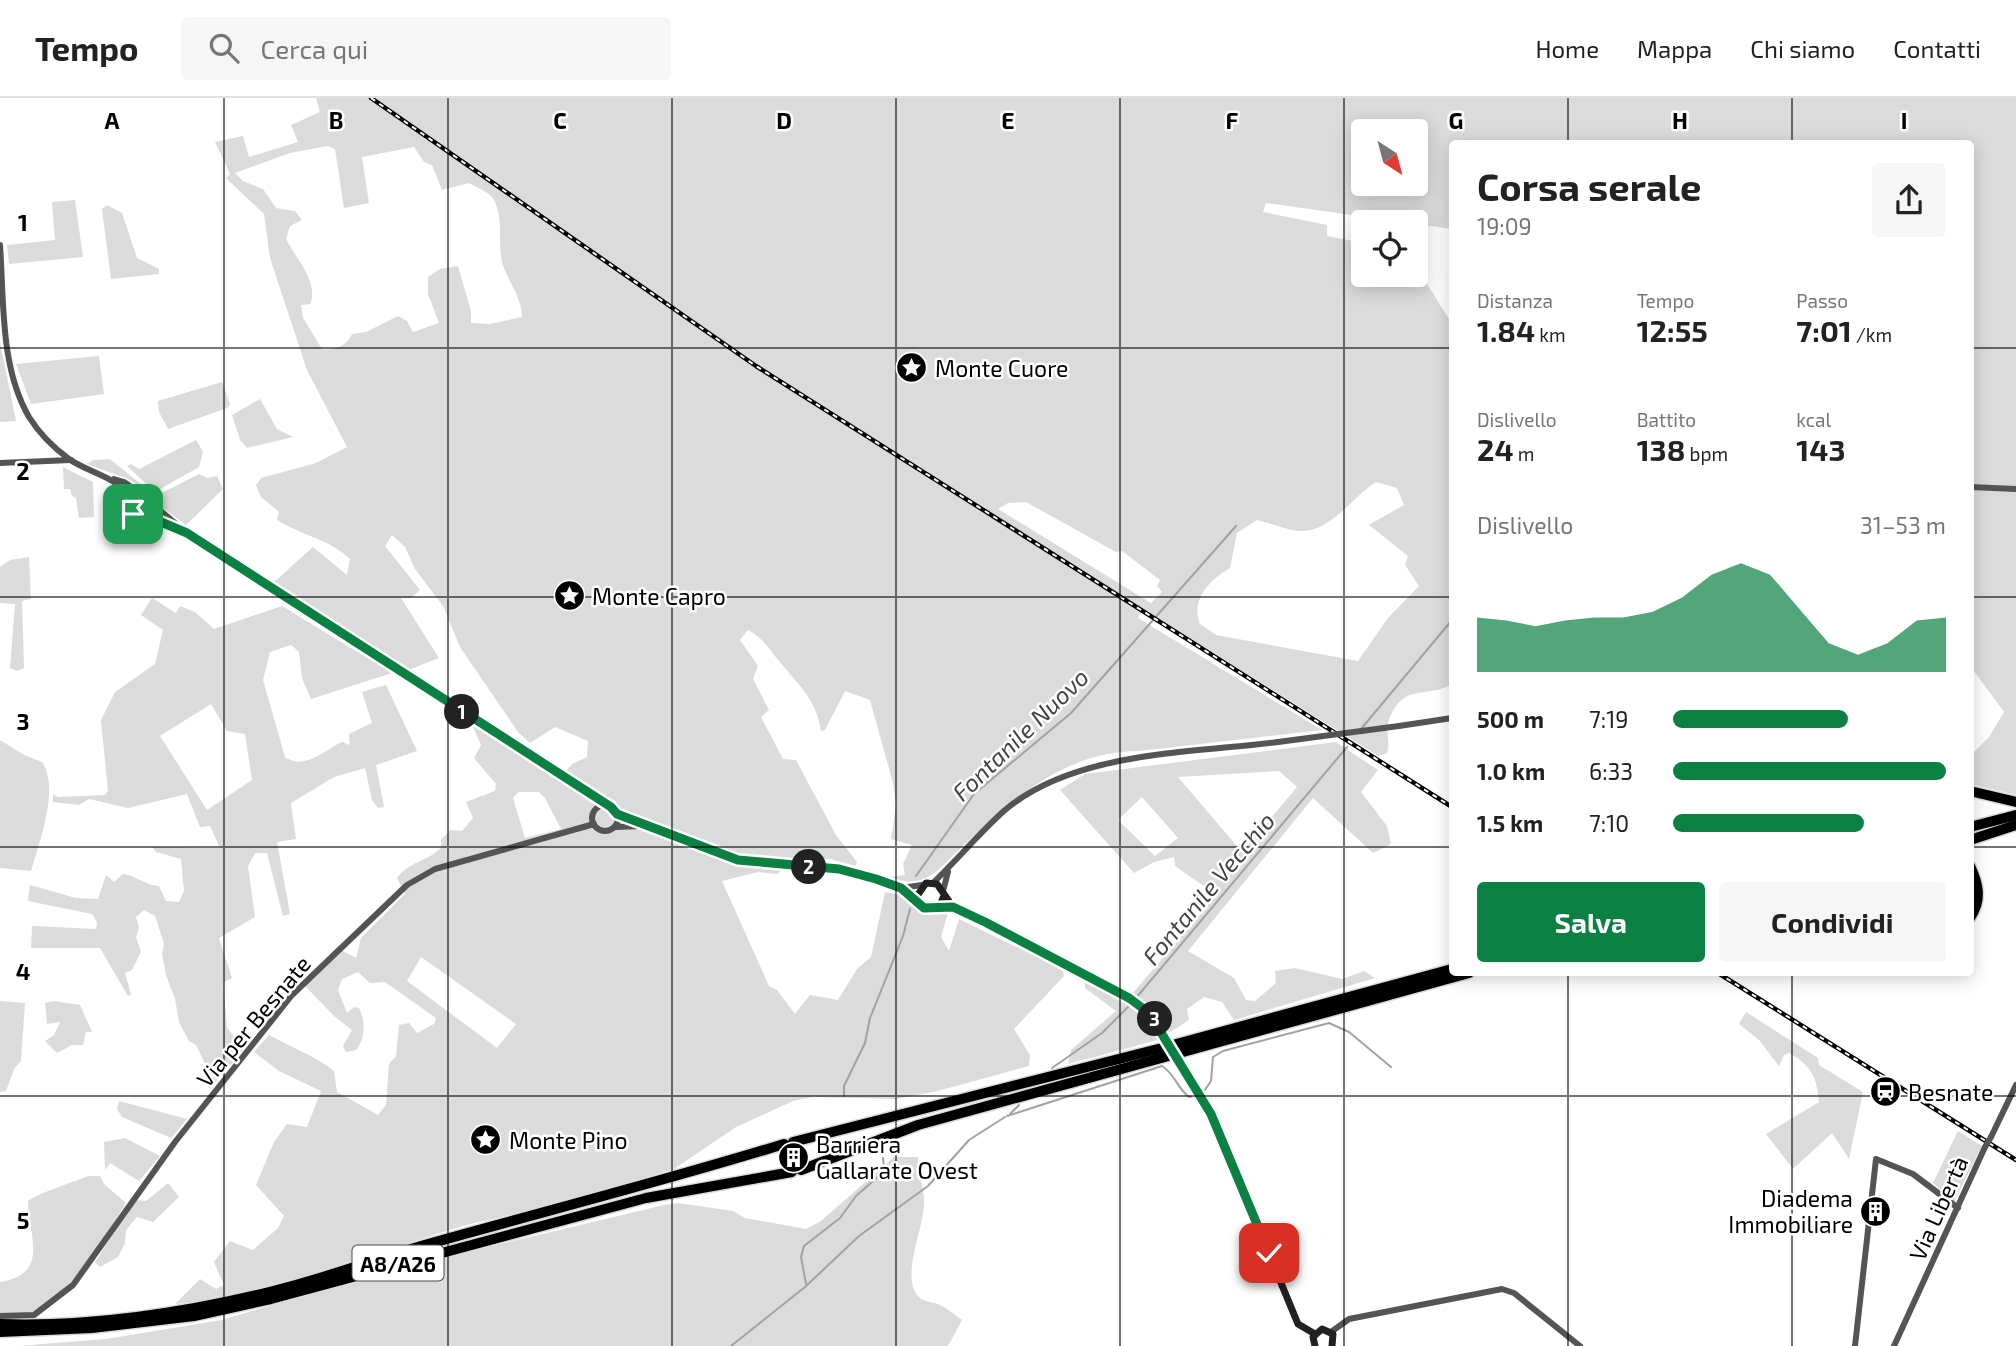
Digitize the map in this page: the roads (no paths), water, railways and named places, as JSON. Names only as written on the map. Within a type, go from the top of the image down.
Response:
[{"type":"highway","points":[[1974,792],[2016,802]]},
{"type":"highway","points":[[1974,826],[2016,815]]},
{"type":"highway","points":[[1974,839],[2016,825]]},
{"type":"highway","points":[[1974,874],[1978,883],[1979,898],[1974,909]]},
{"type":"highway","name":"A8/A26","points":[[0,1324],[78,1321],[167,1311],[270,1292],[421,1247],[642,1188],[789,1143],[956,1102],[1449,970]]},
{"type":"highway","name":"A8/A26","points":[[0,1332],[92,1328],[194,1316],[271,1299],[646,1198],[797,1171],[918,1125],[1458,976]]},
{"type":"main road","points":[[953,907],[924,908],[917,900],[922,885],[933,883],[953,907],[1129,998],[1159,1024],[1211,1114],[1298,1324],[1315,1334]]},
{"type":"main road","points":[[936,908],[943,893]]},
{"type":"main road","points":[[1315,1334],[1322,1329],[1331,1332],[1334,1340],[1332,1346]]},
{"type":"main road","points":[[1315,1334],[1315,1346]]},
{"type":"street","points":[[0,245],[12,377],[28,416],[60,452],[124,488],[136,518],[151,519],[187,533]]},
{"type":"street","points":[[52,462],[60,452]]},
{"type":"street","points":[[0,463],[71,460]]},
{"type":"street","points":[[98,475],[124,482],[143,495],[153,498],[157,508],[187,533],[617,814],[738,860],[839,869],[901,888],[917,900]]},
{"type":"street","points":[[1974,487],[2016,489]]},
{"type":"street","points":[[132,504],[143,495]]},
{"type":"street","points":[[151,519],[157,508]]},
{"type":"street","points":[[933,883],[1006,809],[1057,779],[1102,764],[1449,719]]},
{"type":"street","points":[[585,793],[595,810],[594,824],[603,831],[615,827],[643,825]]},
{"type":"street","points":[[595,810],[606,806]]},
{"type":"street","points":[[615,827],[617,814]]},
{"type":"street","name":"Via per Besnate","points":[[0,1316],[34,1315],[73,1285],[174,1142],[292,995],[407,885],[435,869],[594,824]]},
{"type":"street","points":[[943,893],[951,867]]},
{"type":"street","points":[[901,888],[922,885]]},
{"type":"street","name":"Via Libertà","points":[[1894,1346],[2016,1085]]},
{"type":"street","points":[[1856,1346],[1875,1159],[1913,1174],[1958,1208]]},
{"type":"street","points":[[1331,1332],[1349,1319],[1502,1289],[1510,1290],[1580,1346]]},
{"type":"waterway","name":"Fontanile Nuovo","points":[[916,876],[974,794],[1071,713],[1236,526]]},
{"type":"waterway","name":"Fontanile Vecchio","points":[[1361,729],[1449,624]]},
{"type":"waterway","name":"Fontanile Vecchio","points":[[1136,998],[1347,747]]},
{"type":"waterway","name":"Fontanile Nuovo","points":[[844,1096],[844,1086],[865,1043],[870,1018],[903,936],[910,909]]},
{"type":"waterway","name":"Fontanile Vecchio","points":[[1052,1068],[1102,1033],[1130,1005]]},
{"type":"waterway","points":[[1203,1093],[1211,1081],[1213,1057],[1223,1051],[1329,1023],[1349,1032],[1391,1067]]},
{"type":"waterway","points":[[1007,1116],[1162,1066],[1189,1097],[1198,1095]]},
{"type":"waterway","name":"Fontanile Vecchio","points":[[1010,1114],[1019,1105]]},
{"type":"waterway","name":"Fontanile Vecchio","points":[[731,1346],[805,1287],[859,1236],[928,1186],[969,1140],[1005,1117]]},
{"type":"waterway","name":"Fontanile Nuovo","points":[[806,1284],[801,1257],[804,1246],[840,1218],[856,1196],[881,1174],[884,1168],[883,1158]]},
{"type":"railway","points":[[371,98],[756,366],[1449,805]]},
{"type":"railway","points":[[1723,976],[2016,1160]]},
{"type":"place","name":"Monte Cuore","points":[[912,368]]},
{"type":"place","name":"Monte Capro","points":[[569,596]]},
{"type":"place","name":"Besnate","points":[[1885,1092]]},
{"type":"place","name":"Monte Pino","points":[[486,1140]]},
{"type":"place","name":"Barriera Gallarate Ovest","points":[[793,1157]]},
{"type":"place","name":"Diadema Immobiliare","points":[[1876,1211]]}]
